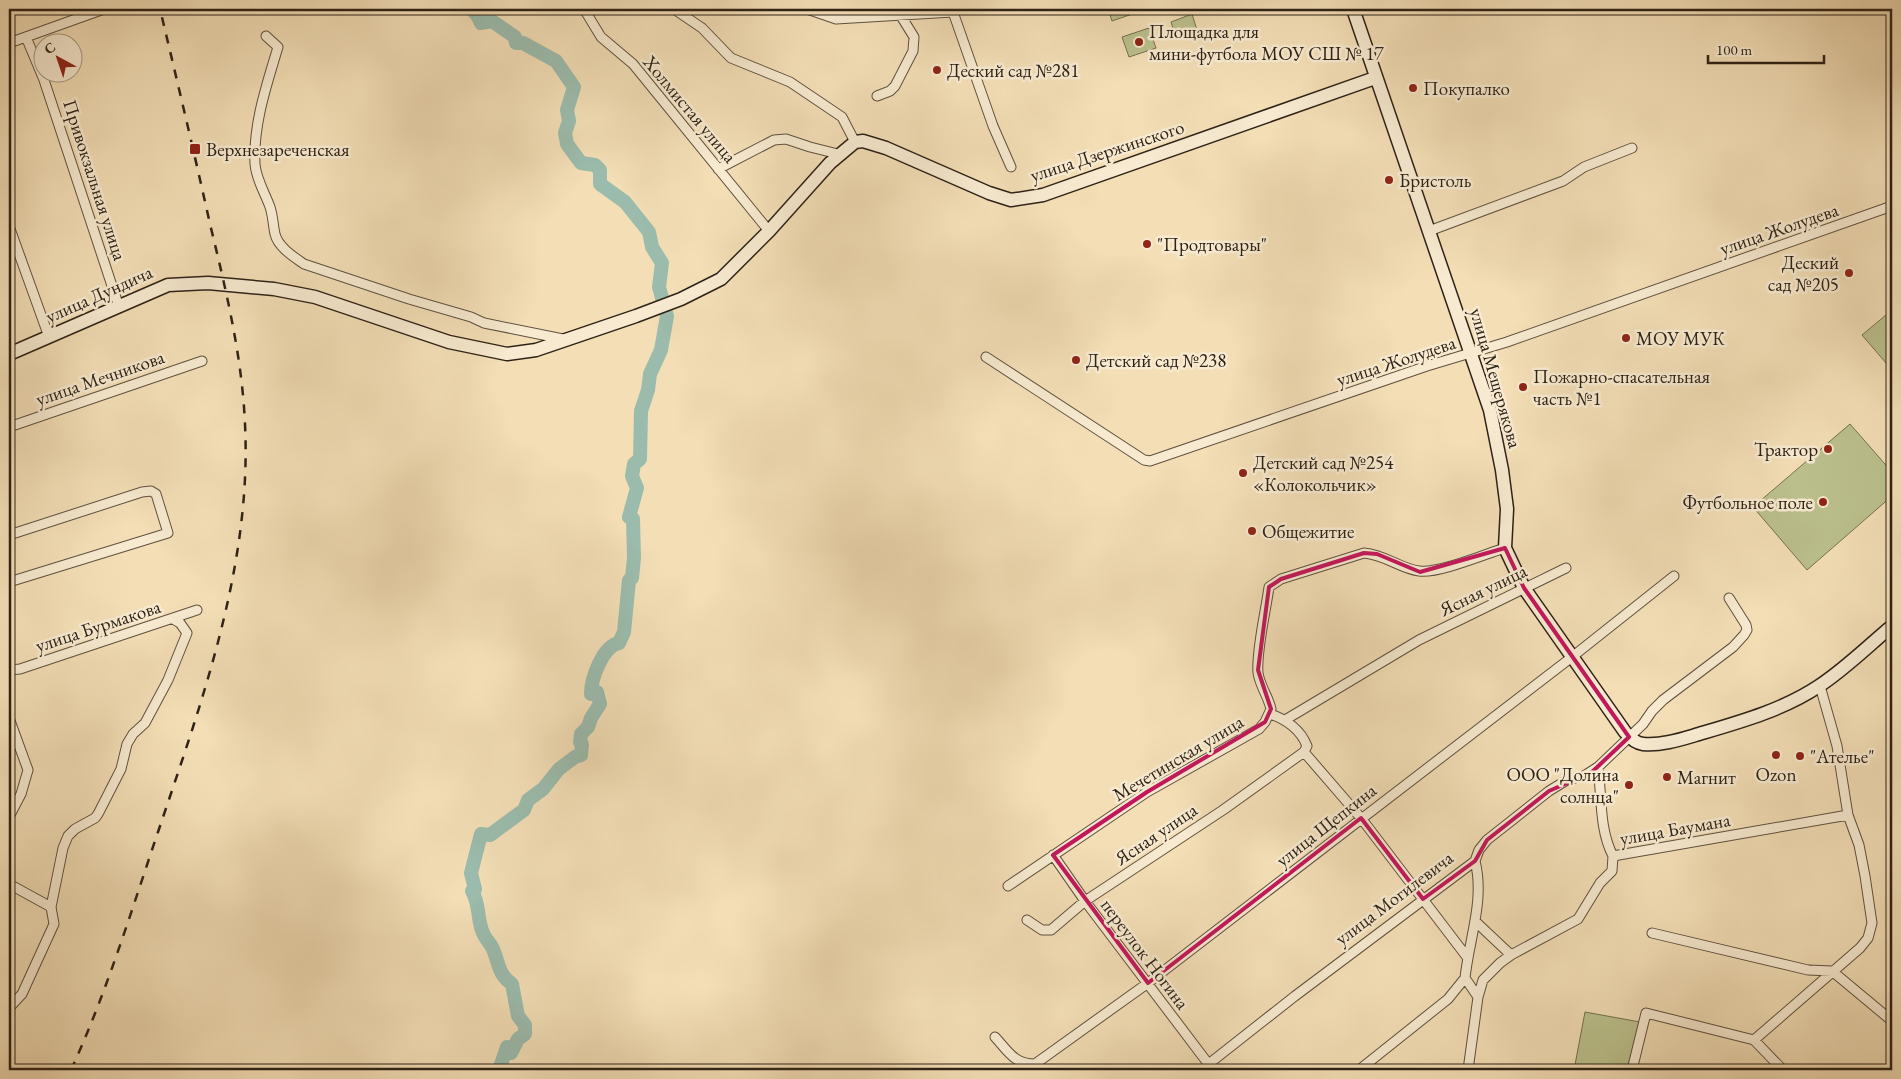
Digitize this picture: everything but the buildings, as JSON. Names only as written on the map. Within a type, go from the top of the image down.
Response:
[{"type":"street","points":[[9,43],[104,9]]},
{"type":"street","name":"Холмистая улица","points":[[584,9],[601,37],[633,64],[769,231]]},
{"type":"street","points":[[674,9],[702,28],[731,58],[790,82],[842,117],[855,142],[838,154],[769,231]]},
{"type":"street","points":[[807,9],[819,10],[836,19],[901,16],[955,10],[993,126],[1010,167]]},
{"type":"street","name":"улица Мещерякова","points":[[1353,9],[1490,410],[1502,470],[1507,509],[1505,548],[1524,588],[1630,737]]},
{"type":"street","points":[[877,96],[890,91],[895,86],[913,51],[914,37],[901,16]]},
{"type":"street","points":[[266,36],[278,46],[256,133],[255,164],[258,178],[271,210],[275,237],[290,254],[304,264],[409,299],[471,317],[484,323],[566,340]]},
{"type":"street","name":"Привокзальная улица","points":[[26,37],[44,80],[119,307]]},
{"type":"street","name":"улица Дзержинского","points":[[855,142],[863,141],[886,148],[989,193],[1011,200],[1043,195],[1376,78]]},
{"type":"street","points":[[718,169],[774,140],[786,139],[810,148],[838,154]]},
{"type":"street","points":[[1429,230],[1563,181],[1584,167],[1632,148]]},
{"type":"street","name":"улица Жолудева","points":[[986,357],[1147,461],[1176,453],[1427,366],[1507,342],[1892,206]]},
{"type":"street","points":[[9,226],[48,337]]},
{"type":"street","name":"улица Дундича","points":[[9,354],[168,285],[208,283],[274,289],[315,297],[449,342],[506,354],[536,350],[636,316],[681,299],[722,280],[769,231]]},
{"type":"street","name":"улица Мечникова","points":[[9,427],[202,360]]},
{"type":"street","points":[[9,535],[142,492],[151,491],[156,494],[168,533],[9,582]]},
{"type":"street","name":"Мечетинская улица","points":[[1008,886],[1147,792],[1259,729],[1270,714],[1270,705],[1260,683],[1258,670],[1259,656],[1269,588],[1281,579],[1364,552],[1377,554],[1420,572],[1437,569],[1505,548]]},
{"type":"street","name":"Ясная улица","points":[[1285,720],[1419,640],[1566,568]]},
{"type":"street","name":"улица Щепкина","points":[[995,1037],[1016,1060],[1024,1064],[1035,1064],[1148,983],[1572,657],[1674,576]]},
{"type":"street","name":"улица Могилевича","points":[[1208,1068],[1295,996],[1475,861],[1479,850],[1487,840],[1549,791],[1567,780],[1584,776],[1598,767],[1643,724],[1663,700],[1733,647],[1744,635],[1746,625],[1729,598]]},
{"type":"street","name":"улица Бурмакова","points":[[9,670],[20,669],[197,610]]},
{"type":"street","points":[[9,1008],[22,994],[54,924],[51,907],[63,848],[68,836],[74,829],[95,818],[98,814],[121,769],[127,744],[133,734],[145,723],[168,680],[187,633],[180,623],[173,619]]},
{"type":"street","points":[[1630,737],[1635,742],[1643,744],[1684,738],[1730,724],[1796,700],[1820,686],[1892,626]]},
{"type":"street","points":[[1754,1040],[1860,948],[1868,938],[1872,923],[1859,845],[1848,815],[1837,746],[1820,686]]},
{"type":"street","points":[[1270,714],[1285,720],[1302,737],[1307,746],[1304,752],[1361,818],[1467,957]]},
{"type":"street","points":[[9,718],[28,770],[21,794],[9,818]]},
{"type":"street","name":"Ясная улица","points":[[1026,920],[1042,930],[1051,930],[1085,901],[1223,810],[1304,752]]},
{"type":"street","points":[[1598,767],[1604,830],[1613,856]]},
{"type":"street","name":"улица Баумана","points":[[1468,1070],[1478,997],[1483,980],[1511,955],[1578,918],[1600,882],[1612,871],[1613,856],[1848,815]]},
{"type":"street","name":"переулок Ногина","points":[[1053,855],[1208,1068]]},
{"type":"street","points":[[1359,1070],[1448,999],[1465,978],[1467,957],[1476,922],[1478,884],[1475,861]]},
{"type":"street","points":[[9,884],[51,907]]},
{"type":"street","points":[[1476,922],[1511,955]]},
{"type":"street","points":[[1652,933],[1808,970],[1832,971],[1892,1021]]},
{"type":"street","points":[[1465,978],[1478,997]]},
{"type":"street","points":[[1632,1070],[1646,1012],[1754,1040],[1783,1070]]},
{"type":"highlighted area","points":[[1505,548],[1524,588],[1629,737],[1592,772],[1549,791],[1487,840],[1475,861],[1423,899],[1361,818],[1148,983],[1053,855],[1147,792],[1265,722],[1271,709],[1258,670],[1269,587],[1281,579],[1364,553],[1377,554],[1420,572]]},
{"type":"green space","points":[[1108,9],[1147,9],[1112,21]]},
{"type":"green space","points":[[1192,14],[1197,30],[1176,38],[1171,22]]},
{"type":"green space","name":"Площадка для мини-футбола МОУ СШ № 17","points":[[1149,28],[1156,48],[1129,57],[1122,37]]},
{"type":"green space","points":[[1892,310],[1892,370],[1862,335]]},
{"type":"green space","name":"Футбольное поле","points":[[1850,424],[1892,472],[1892,496],[1807,570],[1753,507]]},
{"type":"green space","points":[[1585,1012],[1640,1022],[1631,1070],[1574,1070]]},
{"type":"waterway","points":[[471,9],[481,23],[492,21],[515,37],[516,43],[523,43],[556,61],[574,87],[567,110],[569,121],[565,133],[567,144],[581,163],[595,165],[600,170],[600,184],[625,202],[649,232],[652,247],[662,263],[659,287],[667,316],[661,350],[650,374],[648,390],[641,411],[640,459],[634,464],[632,476],[637,488],[629,517],[633,519],[634,558],[632,578],[629,580],[624,632],[619,643],[613,645],[603,656],[593,680],[591,694],[597,692],[600,704],[591,718],[588,727],[581,734],[581,755],[575,757],[559,769],[543,789],[528,800],[524,810],[490,835],[481,834],[471,873],[475,889],[472,891],[475,896],[481,928],[492,947],[501,972],[512,984],[518,1016],[525,1025],[525,1034],[518,1039],[511,1053],[507,1047],[499,1070]]},
{"type":"railway","points":[[71,1070],[96,1012],[117,953],[207,683],[221,632],[241,529],[245,477],[245,424],[241,373],[222,274],[160,9]]},
{"type":"place","name":"Площадка для мини-футбола МОУ СШ № 17","points":[[1139,42]]},
{"type":"place","name":"Деский сад №281","points":[[937,70]]},
{"type":"place","name":"Покупалко","points":[[1413,88]]},
{"type":"place","name":"Верхнезареченская","points":[[195,149]]},
{"type":"place","name":"Бристоль","points":[[1389,180]]},
{"type":"place","name":"\"Продтовары\"","points":[[1147,244]]},
{"type":"place","name":"Деский сад №205","points":[[1849,273]]},
{"type":"place","name":"МОУ МУК","points":[[1626,338]]},
{"type":"place","name":"Детский сад №238","points":[[1076,360]]},
{"type":"place","name":"Пожарно-спасательная часть №1","points":[[1523,387]]},
{"type":"place","name":"Трактор","points":[[1828,449]]},
{"type":"place","name":"Детский сад №254 «Колокольчик»","points":[[1243,473]]},
{"type":"place","name":"Футбольное поле","points":[[1823,502]]},
{"type":"place","name":"Общежитие","points":[[1252,531]]},
{"type":"place","name":"Ozon","points":[[1776,755]]},
{"type":"place","name":"\"Ателье\"","points":[[1800,756]]},
{"type":"place","name":"Магнит","points":[[1667,777]]},
{"type":"place","name":"ООО \"Долина солнца\"","points":[[1629,785]]}]
